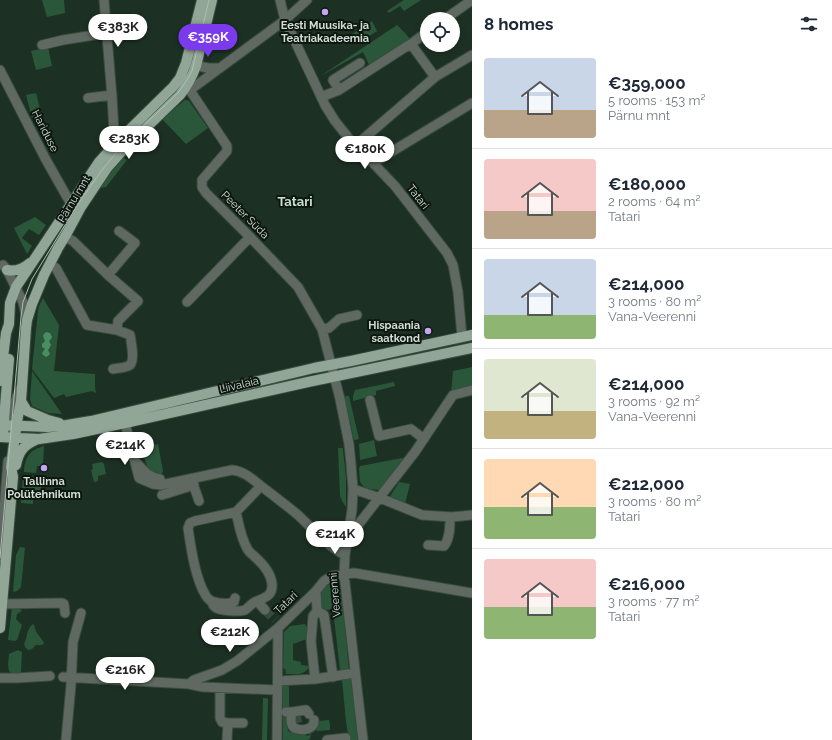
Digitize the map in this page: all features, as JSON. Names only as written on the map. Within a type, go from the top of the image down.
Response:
[{"type":"main road","name":"Pärnu mnt","points":[[0,628],[13,476],[7,437],[8,425],[21,401],[27,320],[37,290],[50,264],[81,207],[107,168],[123,150],[180,95],[186,85],[202,0]]},
{"type":"main road","name":"Pärnu mnt","points":[[191,64],[212,0]]},
{"type":"main road","name":"Pärnu mnt","points":[[0,381],[6,332],[9,324],[10,303],[16,288],[99,162],[117,142],[173,87],[186,85]]},
{"type":"main road","points":[[5,268],[12,271],[18,270],[33,261]]},
{"type":"main road","points":[[8,425],[11,333],[9,324]]},
{"type":"main road","name":"Liivalaia","points":[[8,425],[48,427],[98,420],[314,368],[472,335]]},
{"type":"main road","name":"Liivalaia","points":[[7,437],[39,439],[73,434],[308,382],[472,348]]},
{"type":"main road","points":[[21,401],[27,411],[48,420],[67,425]]},
{"type":"main road","points":[[13,476],[19,453],[28,444],[39,439]]},
{"type":"street","points":[[104,0],[114,131],[117,142],[123,150]]},
{"type":"street","name":"Tatari","points":[[280,0],[285,20],[321,97],[335,121],[355,146],[395,186],[447,253],[453,265],[458,292],[462,337]]},
{"type":"street","points":[[186,85],[207,78],[285,20],[307,0]]},
{"type":"street","points":[[455,12],[472,0]]},
{"type":"street","points":[[42,45],[107,33]]},
{"type":"street","points":[[321,97],[340,90],[420,37]]},
{"type":"street","points":[[411,44],[435,77]]},
{"type":"street","points":[[355,146],[435,77],[472,55]]},
{"type":"street","points":[[340,90],[333,80],[360,63]]},
{"type":"street","points":[[191,64],[208,68],[220,68]]},
{"type":"street","name":"Hariduse","points":[[0,70],[45,158],[71,203]]},
{"type":"street","name":"Peeter Süda","points":[[186,85],[227,146],[227,151],[202,180],[202,187],[206,193],[298,287],[322,329],[335,377]]},
{"type":"street","points":[[88,98],[112,95]]},
{"type":"street","points":[[373,163],[472,104]]},
{"type":"street","points":[[71,203],[76,207],[81,207]]},
{"type":"street","points":[[108,275],[135,243],[119,231]]},
{"type":"street","points":[[65,237],[73,241],[108,275],[138,301],[118,321],[117,330]]},
{"type":"street","points":[[187,302],[250,237]]},
{"type":"street","points":[[0,256],[16,288]]},
{"type":"street","points":[[50,264],[56,268],[87,325],[117,330],[130,335],[132,362],[129,365],[113,369]]},
{"type":"street","points":[[5,268],[4,272],[10,289],[10,303]]},
{"type":"street","name":"Pärnu mnt","points":[[16,288],[23,302],[27,320]]},
{"type":"street","points":[[322,329],[329,328],[339,320],[357,315]]},
{"type":"street","name":"Veerenni","points":[[335,377],[349,444],[353,489],[344,574],[363,740]]},
{"type":"street","points":[[8,425],[13,406],[22,385]]},
{"type":"street","points":[[350,526],[358,525],[380,498],[415,452],[453,395],[472,390]]},
{"type":"street","points":[[370,400],[379,436],[411,428],[424,439]]},
{"type":"street","points":[[130,413],[126,417],[125,423],[139,478],[156,482],[161,485],[192,482]]},
{"type":"street","points":[[0,558],[7,437]]},
{"type":"street","points":[[162,495],[192,482],[221,472],[232,470],[243,472],[297,515],[338,551],[345,555]]},
{"type":"street","points":[[192,482],[200,501]]},
{"type":"street","points":[[236,512],[244,543],[249,552],[255,556],[264,567],[272,581],[272,586],[267,597],[257,601],[244,610],[222,610],[217,609],[206,597],[196,573],[188,528],[190,523],[195,521],[236,512],[262,486]]},
{"type":"street","points":[[353,489],[422,515],[472,515]]},
{"type":"street","points":[[428,545],[444,546],[446,544],[449,534],[450,516]]},
{"type":"street","points":[[344,574],[354,573],[472,593]]},
{"type":"street","name":"Tatari","points":[[67,677],[189,684],[194,680],[222,670],[237,662],[278,628],[316,591],[324,581],[332,576],[344,574]]},
{"type":"street","points":[[315,679],[311,641],[313,616],[317,611],[316,591]]},
{"type":"street","points":[[211,601],[218,603],[232,603],[234,602],[235,598]]},
{"type":"street","points":[[257,601],[265,610]]},
{"type":"street","points":[[2,604],[62,603],[64,604],[64,613]]},
{"type":"street","points":[[317,611],[324,615],[333,677]]},
{"type":"street","points":[[66,740],[71,685],[67,677],[73,642],[81,613]]},
{"type":"street","points":[[277,740],[278,628]]},
{"type":"street","points":[[189,684],[220,688],[278,685],[305,679],[333,677],[355,673]]},
{"type":"street","points":[[0,678],[50,676]]},
{"type":"street","points":[[220,688],[220,718],[222,722],[242,723]]},
{"type":"street","points":[[277,711],[302,718]]},
{"type":"street","points":[[227,740],[228,723]]},
{"type":"street","points":[[327,740],[346,738]]},
{"type":"shaded area","points":[[42,0],[64,0],[65,13],[47,17]]},
{"type":"shaded area","points":[[404,0],[421,0],[404,11],[400,6],[389,13],[387,11]]},
{"type":"shaded area","points":[[372,21],[377,31],[360,42],[355,36],[348,41],[346,38]]},
{"type":"shaded area","points":[[397,25],[411,40],[370,67],[363,52],[319,77]]},
{"type":"shaded area","points":[[48,47],[52,66],[36,70],[31,51]]},
{"type":"shaded area","points":[[36,93],[42,116],[32,118],[26,95]]},
{"type":"shaded area","points":[[185,100],[189,101],[208,128],[186,144],[162,119]]},
{"type":"shaded area","points":[[123,158],[127,160],[106,187],[99,188],[113,168]]},
{"type":"shaded area","points":[[35,217],[46,225],[39,235],[29,229],[22,238],[32,246],[27,254],[14,228]]},
{"type":"shaded area","points":[[43,298],[59,325],[54,371],[95,374],[96,393],[92,391],[66,397],[64,394],[54,398],[32,369],[38,311]]},
{"type":"shaded area","points":[[46,332],[50,333],[52,337],[49,341],[51,345],[48,350],[50,354],[46,357],[42,353],[45,349],[42,347],[42,344],[45,341],[43,336]]},
{"type":"shaded area","points":[[472,367],[472,390],[451,393],[453,371]]},
{"type":"shaded area","points":[[32,371],[62,414],[48,413],[32,406],[30,399]]},
{"type":"shaded area","points":[[394,382],[395,386],[376,391],[376,395],[353,401],[355,390]]},
{"type":"shaded area","points":[[349,396],[359,439],[354,440],[344,397]]},
{"type":"shaded area","points":[[374,440],[377,456],[360,460],[359,444]]},
{"type":"shaded area","points":[[158,444],[163,471],[160,478],[142,467],[147,465],[140,448]]},
{"type":"shaded area","points":[[44,446],[43,466],[37,466],[36,473],[24,472],[25,462],[31,452]]},
{"type":"shaded area","points":[[338,448],[343,448],[346,477],[346,506],[340,496]]},
{"type":"shaded area","points":[[402,458],[404,460],[382,489],[370,489],[364,487],[360,482],[360,466]]},
{"type":"shaded area","points":[[102,462],[104,464],[106,474],[98,476],[98,481],[94,482],[91,470],[93,469],[92,464]]},
{"type":"shaded area","points":[[23,476],[36,477],[35,484],[42,484],[40,499],[33,498],[33,504],[21,503]]},
{"type":"shaded area","points":[[399,482],[410,484],[405,504],[389,498]]},
{"type":"shaded area","points":[[20,547],[25,548],[21,587],[17,591],[13,592],[16,555]]},
{"type":"shaded area","points":[[332,584],[339,587],[343,607],[349,671],[341,672],[340,670],[333,609],[321,611],[322,590],[324,587]]},
{"type":"shaded area","points":[[12,608],[19,608],[22,611],[17,614],[16,619],[22,625],[17,640],[15,641],[8,640]]},
{"type":"shaded area","points":[[33,624],[44,643],[42,645],[36,645],[32,649],[28,650],[24,644],[28,631]]},
{"type":"shaded area","points":[[305,624],[307,628],[307,639],[293,644],[293,660],[301,662],[301,665],[309,666],[303,673],[286,674],[285,669],[283,668],[284,632],[290,626]]},
{"type":"shaded area","points":[[18,650],[22,652],[21,672],[13,674],[9,671],[9,654]]},
{"type":"shaded area","points":[[343,678],[351,679],[358,740],[349,740],[346,722]]},
{"type":"shaded area","points":[[288,685],[288,731],[308,736],[317,728],[318,721],[329,720],[330,730],[316,730],[311,734],[310,739],[307,740],[283,740],[283,686]]},
{"type":"shaded area","points":[[263,698],[268,699],[267,740],[262,740]]},
{"type":"tunnel","points":[[265,610],[275,620]]},
{"type":"tunnel","points":[[296,716],[298,723]]},
{"type":"tram line","points":[[0,558],[23,302],[32,279],[76,207],[102,170],[121,147],[178,93],[187,80],[192,71],[209,0]]},
{"type":"place","name":"Eesti Muusika- ja Teatriakadeemia","points":[[325,12]]},
{"type":"place","name":"Hispaania saatkond","points":[[428,331]]},
{"type":"place","name":"Tallinna Polütehnikum","points":[[44,468]]},
{"type":"district","name":"Tatari","points":[[295,201]]}]
